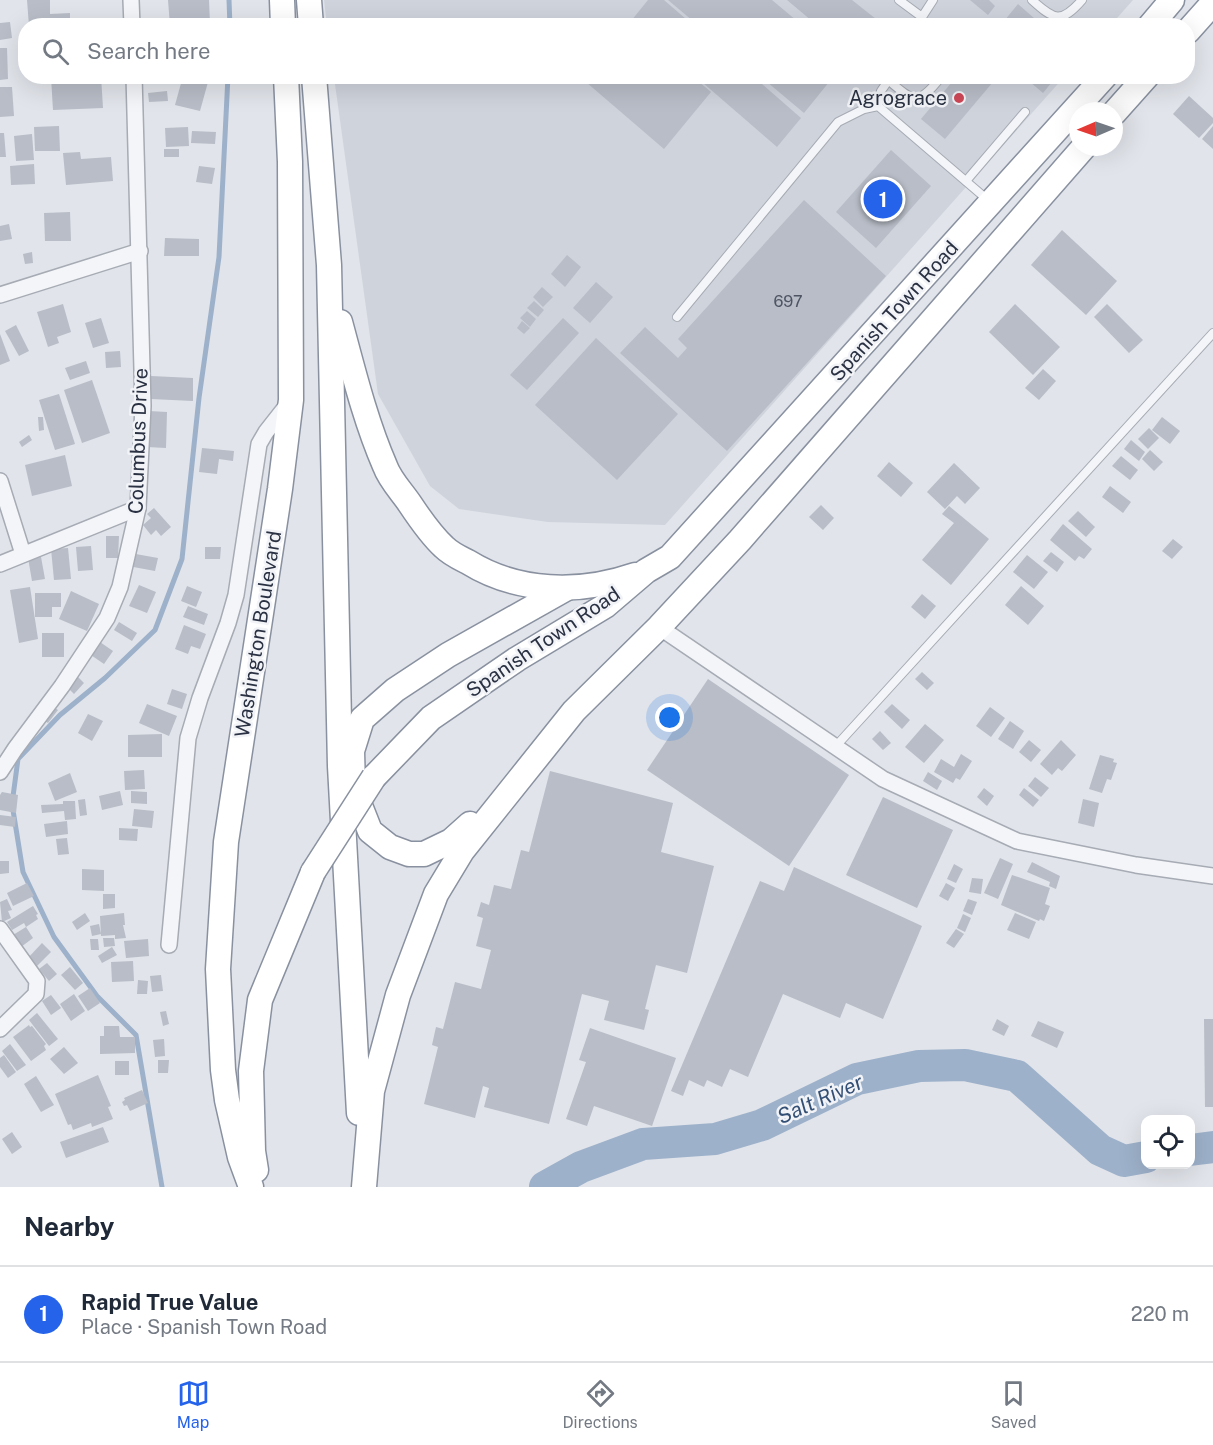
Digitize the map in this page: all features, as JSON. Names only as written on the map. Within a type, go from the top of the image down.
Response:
[{"type":"highway","points":[[282,0],[283,18]]},
{"type":"highway","points":[[309,0],[310,18]]},
{"type":"highway","points":[[1195,23],[1213,3]]},
{"type":"highway","name":"Washington Boulevard","points":[[251,1187],[240,1157],[227,1100],[223,1070],[218,969],[226,842],[279,501],[291,400],[290,162],[286,84]]},
{"type":"highway","points":[[315,84],[329,265],[340,766],[364,1187]]},
{"type":"highway","name":"Spanish Town Road","points":[[259,1187],[253,1151],[251,1071],[260,1000],[313,872],[374,777],[431,718],[517,659],[605,606],[646,571],[670,557],[1098,84]]},
{"type":"highway","points":[[1123,103],[1140,84]]},
{"type":"highway","name":"Spanish Town Road","points":[[364,1187],[372,1091],[398,995],[436,894],[462,851],[574,711],[659,627],[740,540],[1076,156]]},
{"type":"highway","points":[[998,196],[1026,212]]},
{"type":"highway","points":[[329,265],[335,302],[359,395],[385,469],[422,521],[446,549],[480,570],[531,586],[579,588],[616,582],[646,571]]},
{"type":"highway","points":[[517,782],[451,841],[424,854],[409,854],[390,847],[370,831],[353,788],[352,751],[362,719],[395,690],[448,655],[567,588]]},
{"type":"street","points":[[131,0],[132,18]]},
{"type":"street","name":"Columbus Drive","points":[[0,772],[15,748],[62,686],[107,618],[120,587],[138,508],[143,406],[134,84]]},
{"type":"street","points":[[0,295],[140,251]]},
{"type":"street","points":[[169,945],[188,738],[236,595],[260,444],[266,432],[291,400]]},
{"type":"street","points":[[0,481],[23,555]]},
{"type":"street","points":[[0,564],[138,508]]},
{"type":"street","points":[[659,627],[883,779],[1017,841],[1136,865],[1213,876]]},
{"type":"street","points":[[0,929],[38,981],[36,994],[0,1029]]},
{"type":"lane","points":[[899,0],[918,18]]},
{"type":"lane","points":[[923,18],[933,0]]},
{"type":"lane","points":[[1032,0],[1049,15],[1059,17],[1069,14],[1082,0]]},
{"type":"lane","points":[[878,106],[881,91],[886,84]]},
{"type":"lane","points":[[896,84],[908,97],[924,95],[934,84]]},
{"type":"lane","points":[[878,106],[966,181],[998,196]]},
{"type":"lane","points":[[677,317],[838,122],[864,109],[878,106]]},
{"type":"lane","points":[[966,181],[1025,112]]},
{"type":"lane","points":[[836,746],[1213,333]]},
{"type":"shaded area","points":[[324,0],[1133,0],[1117,18],[326,18]]},
{"type":"shaded area","points":[[335,84],[1058,84],[665,525],[548,522],[459,509],[430,486],[378,394]]},
{"type":"building","points":[[27,0],[50,0],[50,14],[70,13],[70,18],[28,18]]},
{"type":"building","points":[[168,0],[209,0],[210,18],[169,18]]},
{"type":"building","points":[[648,0],[664,0],[685,18],[633,18]]},
{"type":"building","points":[[668,0],[772,0],[793,18],[689,18]]},
{"type":"building","points":[[787,0],[852,0],[875,18],[808,18]]},
{"type":"building","points":[[970,0],[989,0],[995,6],[988,15]]},
{"type":"building","points":[[1018,4],[1034,18],[1007,18]]},
{"type":"building","points":[[10,22],[12,38],[0,40],[0,23]]},
{"type":"building","points":[[0,48],[7,48],[8,79],[0,80]]},
{"type":"building","points":[[51,84],[102,84],[103,108],[53,110]]},
{"type":"building","points":[[181,84],[207,84],[200,111],[175,105]]},
{"type":"building","points":[[588,84],[702,84],[711,92],[664,149]]},
{"type":"building","points":[[704,84],[762,84],[801,118],[777,147]]},
{"type":"building","points":[[770,84],[828,84],[804,113]]},
{"type":"building","name":"Agrograce","points":[[950,84],[991,84],[945,139],[921,119]]},
{"type":"building","points":[[1032,84],[1050,84],[1043,93]]},
{"type":"building","points":[[0,87],[12,87],[14,116],[0,117]]},
{"type":"building","points":[[167,91],[168,101],[149,102],[148,93]]},
{"type":"building","points":[[1189,96],[1213,118],[1213,123],[1199,138],[1173,114]]},
{"type":"building","points":[[59,126],[60,151],[35,151],[34,127]]},
{"type":"building","points":[[1213,126],[1213,149],[1202,139]]},
{"type":"building","points":[[188,127],[189,146],[166,147],[165,128]]},
{"type":"building","points":[[192,131],[216,132],[215,144],[191,143]]},
{"type":"building","points":[[0,133],[4,133],[6,157],[0,157]]},
{"type":"building","points":[[32,134],[34,160],[16,161],[14,136]]},
{"type":"building","points":[[164,149],[179,149],[179,157],[164,157]]},
{"type":"building","points":[[891,150],[931,186],[876,248],[836,212]]},
{"type":"building","points":[[80,152],[81,159],[111,157],[113,181],[66,185],[63,153]]},
{"type":"building","points":[[34,164],[35,184],[11,185],[10,166]]},
{"type":"building","points":[[199,166],[215,168],[212,184],[196,182]]},
{"type":"building","points":[[804,200],[886,276],[727,451],[620,353],[645,327],[678,358],[687,348],[678,339]]},
{"type":"building","points":[[70,212],[71,241],[45,241],[44,213]]},
{"type":"building","points":[[9,224],[12,239],[0,241],[0,226]]},
{"type":"building","points":[[1062,230],[1117,281],[1086,315],[1031,265]]},
{"type":"building","points":[[165,238],[199,239],[199,256],[164,256]]},
{"type":"building","points":[[32,252],[33,263],[25,264],[23,254]]},
{"type":"building","points":[[567,255],[581,267],[565,287],[551,274]]},
{"type":"building","points":[[596,282],[613,297],[590,323],[573,308]]},
{"type":"building","points":[[542,287],[553,297],[543,307],[533,297]]},
{"type":"building","points":[[534,301],[544,310],[538,317],[527,308]]},
{"type":"building","points":[[63,304],[71,332],[57,337],[59,343],[48,347],[37,312]]},
{"type":"building","points":[[1015,304],[1060,347],[1033,375],[989,332]]},
{"type":"building","points":[[1107,304],[1143,340],[1129,353],[1094,317]]},
{"type":"building","points":[[527,311],[536,319],[530,327],[520,318]]},
{"type":"building","points":[[101,318],[109,343],[93,348],[85,323]]},
{"type":"building","points":[[563,318],[579,333],[527,390],[510,375]]},
{"type":"building","points":[[522,321],[530,328],[524,334],[517,328]]},
{"type":"building","points":[[16,325],[29,351],[19,356],[5,331]]},
{"type":"building","points":[[0,334],[10,361],[0,365]]},
{"type":"building","points":[[596,338],[678,414],[617,480],[535,405]]},
{"type":"building","points":[[120,351],[121,367],[106,368],[105,352]]},
{"type":"building","points":[[86,361],[90,373],[70,380],[65,368]]},
{"type":"building","points":[[1043,369],[1056,381],[1039,400],[1025,388]]},
{"type":"building","points":[[151,376],[193,378],[193,401],[151,399]]},
{"type":"building","points":[[92,380],[110,433],[82,443],[64,390]]},
{"type":"building","points":[[59,394],[75,444],[55,450],[39,400]]},
{"type":"building","points":[[149,411],[167,412],[166,448],[147,447]]},
{"type":"building","points":[[38,417],[43,417],[44,430],[39,431]]},
{"type":"building","points":[[1162,417],[1180,431],[1170,444],[1152,430]]},
{"type":"building","points":[[1149,428],[1159,438],[1148,449],[1138,439]]},
{"type":"building","points":[[29,435],[32,440],[22,447],[19,442]]},
{"type":"building","points":[[1131,440],[1145,452],[1139,461],[1124,449]]},
{"type":"building","points":[[202,448],[234,451],[233,461],[219,459],[217,474],[199,472]]},
{"type":"building","points":[[1150,450],[1163,462],[1154,471],[1142,459]]},
{"type":"building","points":[[65,455],[72,486],[32,496],[25,465]]},
{"type":"building","points":[[1121,456],[1138,470],[1130,480],[1112,466]]},
{"type":"building","points":[[889,462],[913,483],[901,497],[877,476]]},
{"type":"building","points":[[954,463],[980,488],[965,504],[957,496],[945,509],[927,492]]},
{"type":"building","points":[[1110,486],[1131,502],[1123,513],[1102,497]]},
{"type":"building","points":[[821,505],[834,518],[823,530],[809,517]]},
{"type":"building","points":[[949,506],[989,539],[951,585],[922,560],[954,523],[942,514]]},
{"type":"building","points":[[154,508],[171,527],[161,536],[156,530],[151,535],[143,525],[151,518],[147,514]]},
{"type":"building","points":[[1078,511],[1095,527],[1086,537],[1068,521]]},
{"type":"building","points":[[1063,524],[1092,549],[1084,559],[1079,556],[1075,561],[1050,540]]},
{"type":"building","points":[[106,536],[119,536],[118,558],[106,558]]},
{"type":"building","points":[[1173,539],[1183,547],[1172,559],[1162,551]]},
{"type":"building","points":[[91,546],[93,570],[78,571],[76,547]]},
{"type":"building","points":[[205,547],[221,547],[220,559],[205,559]]},
{"type":"building","points":[[68,548],[71,579],[54,580],[51,549]]},
{"type":"building","points":[[1051,552],[1064,562],[1057,572],[1043,561]]},
{"type":"building","points":[[130,553],[158,558],[155,571],[128,566]]},
{"type":"building","points":[[1027,555],[1048,572],[1034,589],[1013,572]]},
{"type":"building","points":[[41,557],[45,579],[32,581],[28,558]]},
{"type":"building","points":[[139,585],[156,592],[147,613],[129,606]]},
{"type":"building","points":[[187,586],[202,592],[196,607],[181,601]]},
{"type":"building","points":[[1021,586],[1044,606],[1028,625],[1005,605]]},
{"type":"building","points":[[30,587],[38,639],[19,643],[10,590]]},
{"type":"building","points":[[71,591],[99,604],[87,631],[59,619]]},
{"type":"building","points":[[35,593],[61,593],[61,607],[52,607],[52,617],[35,617]]},
{"type":"building","points":[[922,594],[936,606],[925,619],[911,607]]},
{"type":"building","points":[[188,606],[208,614],[204,625],[183,617]]},
{"type":"building","points":[[119,622],[137,633],[132,641],[114,630]]},
{"type":"building","points":[[184,625],[206,634],[200,649],[191,646],[188,654],[175,649]]},
{"type":"building","points":[[42,633],[64,633],[64,657],[42,657]]},
{"type":"building","points":[[97,640],[113,651],[104,664],[88,653]]},
{"type":"building","points":[[922,672],[934,683],[927,690],[915,679]]},
{"type":"building","points":[[76,675],[84,683],[74,694],[66,686]]},
{"type":"building","points":[[708,679],[849,775],[789,866],[647,770]]},
{"type":"building","points":[[172,689],[187,694],[182,709],[167,704]]},
{"type":"building","points":[[147,704],[177,716],[169,736],[139,723]]},
{"type":"building","points":[[892,704],[910,720],[902,729],[884,712]]},
{"type":"building","points":[[52,706],[58,710],[48,723],[42,719]]},
{"type":"building","points":[[990,707],[1005,718],[991,737],[976,726]]},
{"type":"building","points":[[88,714],[103,721],[92,741],[78,733]]},
{"type":"building","points":[[1010,721],[1024,731],[1013,749],[998,739]]},
{"type":"building","points":[[925,724],[944,740],[924,763],[905,747]]},
{"type":"building","points":[[880,731],[891,743],[883,750],[872,739]]},
{"type":"building","points":[[162,734],[162,757],[128,757],[128,735]]},
{"type":"building","points":[[1029,740],[1041,750],[1031,762],[1019,752]]},
{"type":"building","points":[[1061,740],[1076,755],[1062,771],[1058,768],[1052,775],[1040,764]]},
{"type":"building","points":[[961,754],[972,761],[960,780],[956,778],[953,783],[934,772],[941,759],[954,767]]},
{"type":"building","points":[[1100,755],[1114,759],[1113,762],[1117,763],[1111,780],[1107,779],[1102,793],[1089,789]]},
{"type":"building","points":[[144,770],[145,789],[125,790],[124,771]]},
{"type":"building","points":[[550,771],[673,803],[661,852],[714,866],[687,973],[656,965],[645,1009],[649,1010],[644,1030],[604,1020],[609,1001],[582,994],[549,1124],[484,1107],[489,1088],[483,1086],[475,1118],[424,1104],[438,1047],[432,1045],[436,1027],[443,1029],[455,982],[481,989],[491,950],[476,946],[483,918],[477,916],[481,902],[489,905],[494,885],[511,889],[521,850],[529,852]]},
{"type":"building","points":[[928,772],[942,781],[937,790],[923,781]]},
{"type":"building","points":[[70,773],[77,792],[55,801],[48,783]]},
{"type":"building","points":[[1035,777],[1049,788],[1041,797],[1028,786]]},
{"type":"building","points":[[984,788],[994,796],[987,806],[977,797]]},
{"type":"building","points":[[1024,788],[1039,800],[1033,807],[1019,795]]},
{"type":"building","points":[[120,791],[123,805],[102,810],[99,796]]},
{"type":"building","points":[[131,791],[147,792],[147,804],[131,803]]},
{"type":"building","points":[[2,792],[18,795],[16,813],[0,810]]},
{"type":"building","points":[[883,797],[953,830],[917,908],[846,875]]},
{"type":"building","points":[[85,799],[87,815],[80,816],[78,800]]},
{"type":"building","points":[[1083,799],[1099,803],[1094,827],[1078,823]]},
{"type":"building","points":[[63,801],[75,801],[76,819],[65,820],[64,811],[42,813],[41,805],[63,804]]},
{"type":"building","points":[[134,809],[154,811],[152,828],[132,826]]},
{"type":"building","points":[[0,815],[16,817],[15,827],[0,825]]},
{"type":"building","points":[[67,821],[68,834],[46,837],[44,824]]},
{"type":"building","points":[[119,828],[138,829],[137,841],[119,840]]},
{"type":"building","points":[[67,838],[69,854],[58,855],[56,839]]},
{"type":"building","points":[[1000,858],[1013,864],[998,899],[984,893]]},
{"type":"building","points":[[0,861],[9,861],[9,873],[0,874]]},
{"type":"building","points":[[1032,862],[1060,876],[1056,889],[1049,886],[1050,882],[1027,872]]},
{"type":"building","points":[[954,864],[963,869],[956,883],[947,879]]},
{"type":"building","points":[[794,867],[922,926],[883,1019],[846,1003],[840,1018],[783,994],[748,1077],[730,1069],[722,1087],[707,1080],[704,1087],[689,1080],[683,1096],[671,1091],[760,881],[784,891]]},
{"type":"building","points":[[82,869],[104,870],[104,891],[82,890]]},
{"type":"building","points":[[1012,875],[1050,888],[1045,904],[1050,906],[1044,921],[1001,905]]},
{"type":"building","points":[[972,878],[983,879],[981,894],[969,892]]},
{"type":"building","points":[[27,883],[34,896],[13,906],[7,893]]},
{"type":"building","points":[[946,883],[955,888],[948,901],[939,896]]},
{"type":"building","points":[[103,894],[115,894],[115,908],[103,909]]},
{"type":"building","points":[[7,899],[12,910],[8,911],[11,918],[2,922],[0,902]]},
{"type":"building","points":[[968,899],[977,902],[972,915],[963,911]]},
{"type":"building","points":[[33,906],[38,919],[26,927],[24,923],[12,930],[7,922]]},
{"type":"building","points":[[85,913],[90,921],[77,930],[72,922]]},
{"type":"building","points":[[124,913],[125,925],[123,925],[126,938],[115,939],[115,935],[101,936],[100,916]]},
{"type":"building","points":[[1015,913],[1036,922],[1029,939],[1007,930]]},
{"type":"building","points":[[963,914],[971,918],[965,932],[957,928]]},
{"type":"building","points":[[99,924],[101,934],[92,936],[90,926]]},
{"type":"building","points":[[26,927],[33,938],[21,947],[13,935]]},
{"type":"building","points":[[956,929],[964,934],[954,948],[946,943]]},
{"type":"building","points":[[103,938],[114,938],[115,946],[104,947]]},
{"type":"building","points":[[90,939],[98,939],[99,950],[91,950]]},
{"type":"building","points":[[148,939],[149,956],[126,958],[124,941]]},
{"type":"building","points":[[42,943],[51,952],[36,967],[27,959]]},
{"type":"building","points":[[112,947],[117,955],[102,963],[98,956]]},
{"type":"building","points":[[133,961],[134,981],[112,982],[111,962]]},
{"type":"building","points":[[47,963],[57,974],[49,981],[39,969]]},
{"type":"building","points":[[70,967],[83,983],[75,990],[61,975]]},
{"type":"building","points":[[161,975],[163,991],[152,992],[150,976]]},
{"type":"building","points":[[138,980],[148,981],[147,994],[137,994]]},
{"type":"building","points":[[90,988],[100,1003],[88,1011],[78,996]]},
{"type":"building","points":[[74,994],[85,1011],[71,1021],[60,1004]]},
{"type":"building","points":[[51,995],[61,1008],[51,1015],[42,1001]]},
{"type":"building","points":[[166,1011],[169,1024],[163,1026],[160,1012]]},
{"type":"building","points":[[37,1013],[58,1039],[49,1046],[29,1020]]},
{"type":"building","points":[[997,1019],[1009,1026],[1004,1036],[992,1030]]},
{"type":"building","points":[[1204,1019],[1213,1019],[1213,1107],[1205,1107]]},
{"type":"building","points":[[1038,1021],[1064,1032],[1057,1048],[1031,1036]]},
{"type":"building","points":[[29,1025],[46,1044],[44,1046],[46,1050],[31,1061],[13,1037]]},
{"type":"building","points":[[104,1026],[119,1026],[120,1037],[135,1037],[135,1053],[100,1054],[100,1036],[104,1036]]},
{"type":"building","points":[[590,1028],[676,1058],[652,1126],[594,1106],[587,1126],[566,1119],[586,1062],[579,1060]]},
{"type":"building","points":[[164,1039],[165,1056],[155,1057],[153,1040]]},
{"type":"building","points":[[10,1044],[26,1065],[17,1071],[2,1051]]},
{"type":"building","points":[[64,1047],[78,1063],[64,1074],[50,1059]]},
{"type":"building","points":[[4,1055],[16,1072],[8,1078],[0,1067],[0,1058]]},
{"type":"building","points":[[158,1060],[169,1060],[168,1073],[158,1073]]},
{"type":"building","points":[[115,1061],[129,1061],[129,1075],[115,1075]]},
{"type":"building","points":[[98,1075],[111,1106],[108,1107],[113,1119],[92,1127],[91,1123],[73,1130],[71,1124],[68,1125],[55,1094]]},
{"type":"building","points":[[36,1076],[54,1105],[41,1112],[24,1084]]},
{"type":"building","points":[[142,1090],[148,1103],[130,1111],[122,1102],[124,1098]]},
{"type":"building","points":[[103,1127],[109,1142],[66,1158],[60,1142]]},
{"type":"building","points":[[12,1132],[22,1147],[12,1154],[2,1139]]},
{"type":"waterway","points":[[229,0],[230,18]]},
{"type":"waterway","points":[[162,1187],[136,1035],[97,996],[54,937],[23,872],[12,804],[18,759],[60,715],[105,678],[155,630],[182,559],[199,398],[219,257],[228,84]]},
{"type":"waterway","name":"Salt River","points":[[545,1187],[581,1167],[643,1144],[715,1139],[762,1125],[857,1079],[919,1066],[965,1065],[1017,1076],[1100,1150],[1124,1161],[1141,1158]]},
{"type":"waterway","name":"Salt River","points":[[1195,1149],[1213,1147]]},
{"type":"place","name":"Agrograce","points":[[959,98]]},
{"type":"place","name":"Rapid True Value","points":[[883,199]]}]
